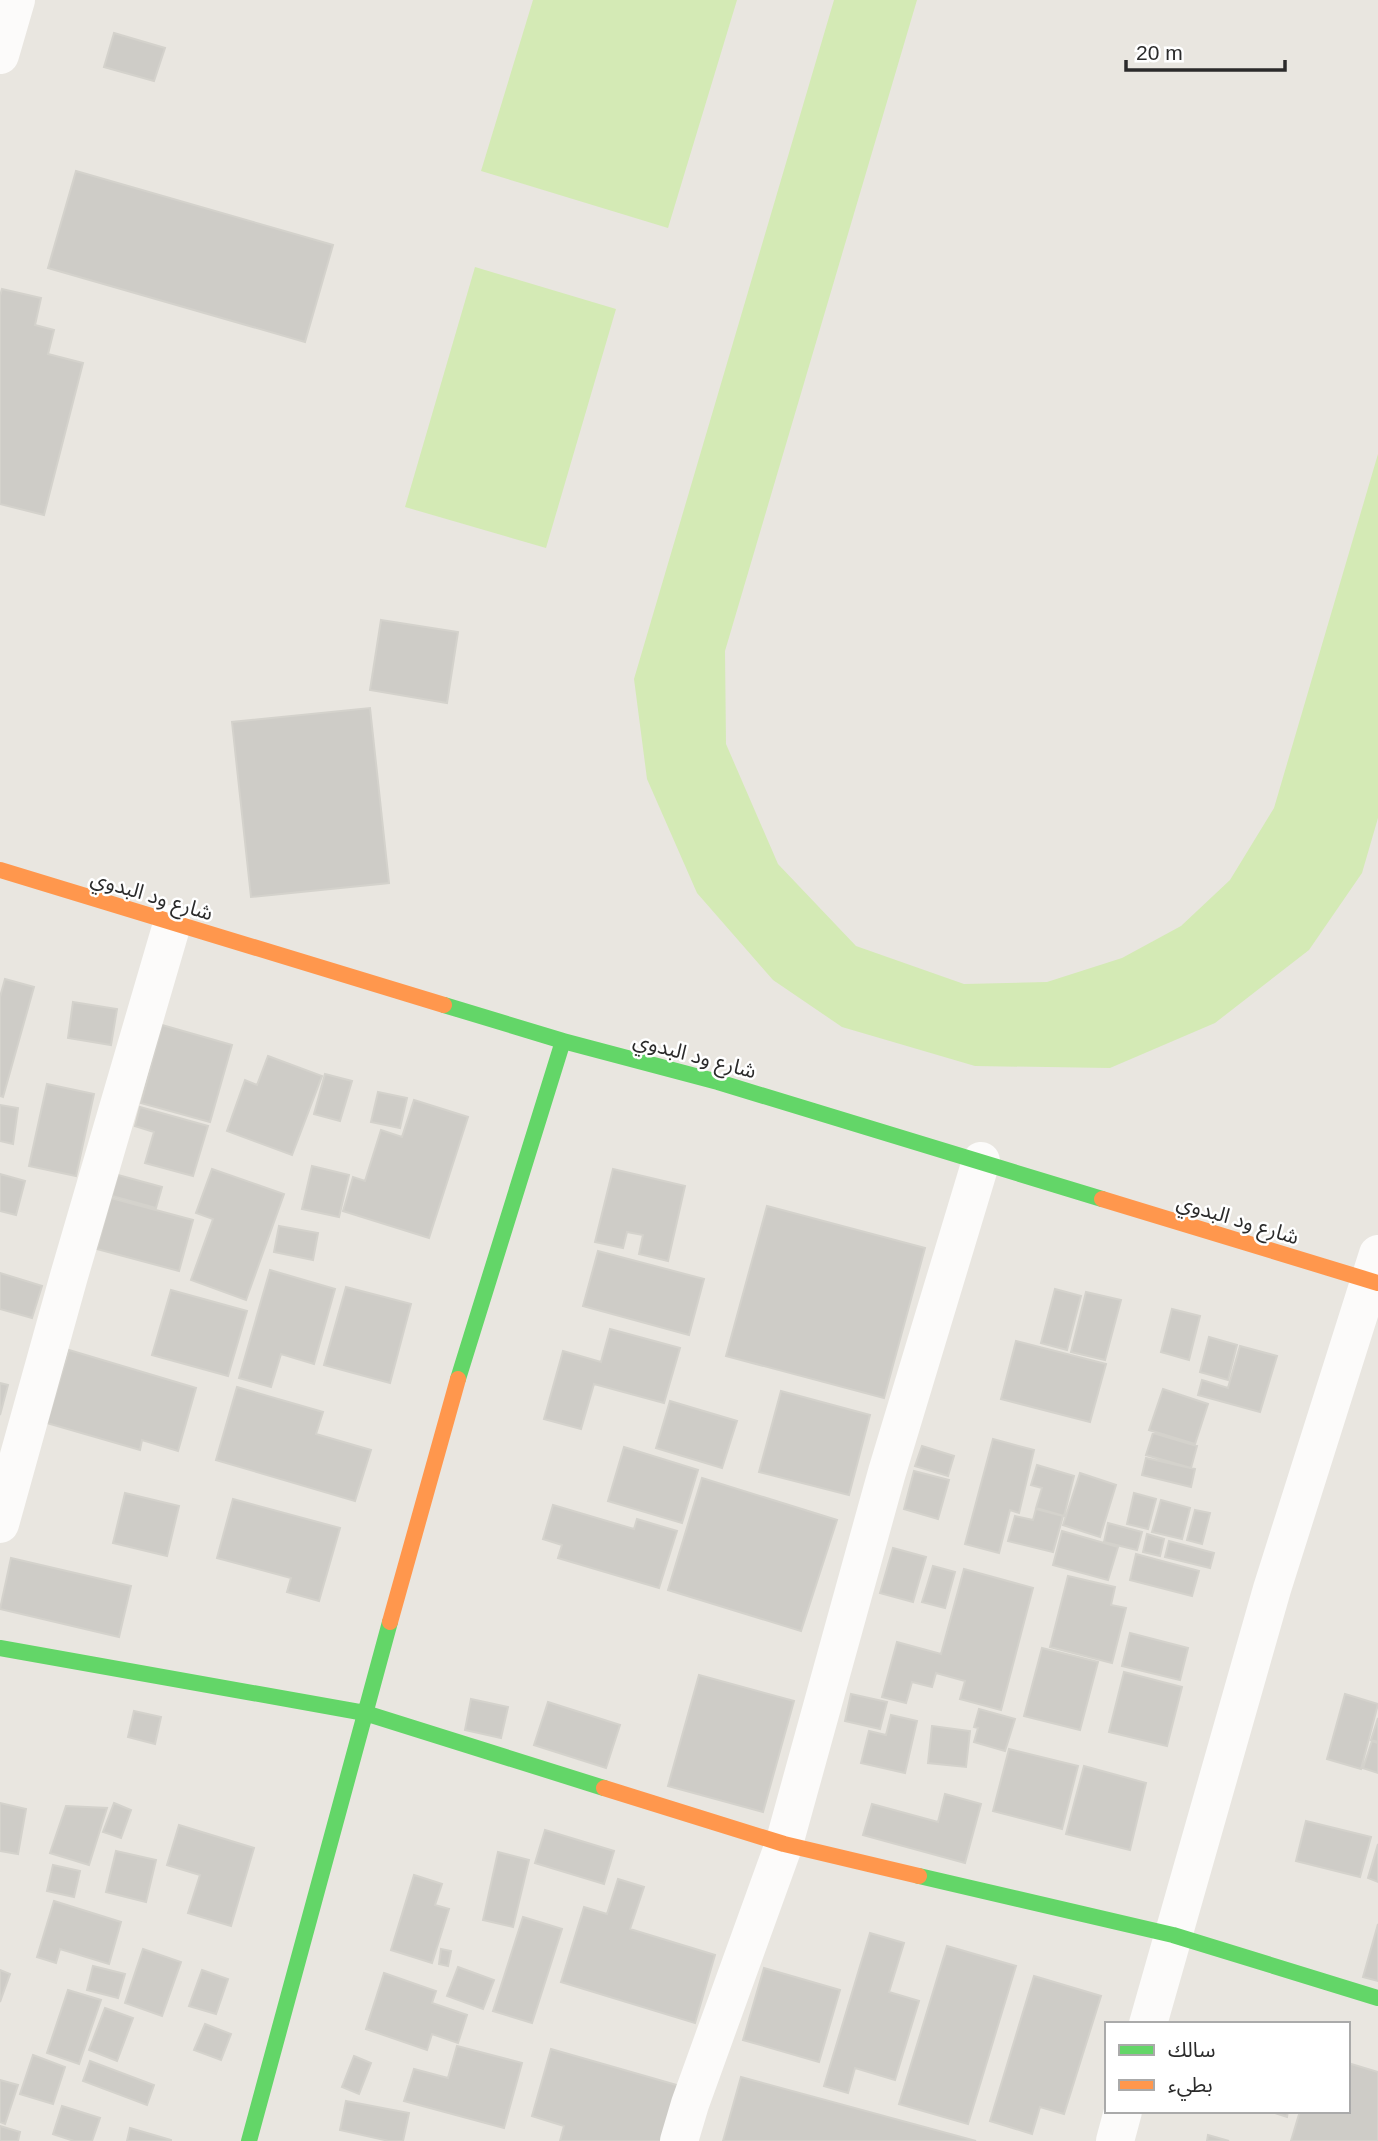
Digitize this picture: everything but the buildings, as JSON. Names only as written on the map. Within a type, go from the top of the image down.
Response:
[{"type":"street","points":[[0,54],[16,0]]},
{"type":"street","name":"شارع ود البدوي","points":[[0,870],[563,1041],[718,1082],[981,1161],[1375,1273]]},
{"type":"street","points":[[0,1524],[172,924]]},
{"type":"street","points":[[249,2141],[457,1386],[563,1041]]},
{"type":"street","points":[[680,2141],[690,2104],[783,1844],[887,1472],[981,1161]]},
{"type":"street","points":[[1149,2022],[1272,1589],[1375,1273]]},
{"type":"street","points":[[0,1648],[365,1713],[783,1844],[1173,1935],[1378,1997]]},
{"type":"street","points":[[1115,2141],[1122,2113]]},
{"type":"green space","points":[[533,0],[737,0],[668,228],[481,171]]},
{"type":"green space","points":[[834,0],[917,0],[725,651],[726,744],[778,864],[856,946],[964,984],[1047,982],[1122,958],[1181,926],[1230,880],[1274,808],[1378,454],[1378,818],[1362,873],[1309,950],[1215,1023],[1110,1068],[975,1066],[842,1027],[773,980],[697,893],[647,779],[634,679]]},
{"type":"green space","points":[[475,267],[616,309],[546,548],[405,507]]},
{"type":"traffic: fast","points":[[444,1005],[563,1041],[718,1082],[1102,1199]]},
{"type":"traffic: fast","points":[[458,1379],[563,1041]]},
{"type":"traffic: fast","points":[[249,2141],[390,1622]]},
{"type":"traffic: fast","points":[[0,1648],[365,1713],[604,1788]]},
{"type":"traffic: fast","points":[[919,1876],[1173,1935],[1378,1998]]},
{"type":"traffic: slow","points":[[0,870],[444,1005]]},
{"type":"traffic: slow","points":[[1102,1199],[1378,1283]]},
{"type":"traffic: slow","points":[[390,1622],[458,1379]]},
{"type":"traffic: slow","points":[[604,1788],[784,1844],[919,1876]]}]
